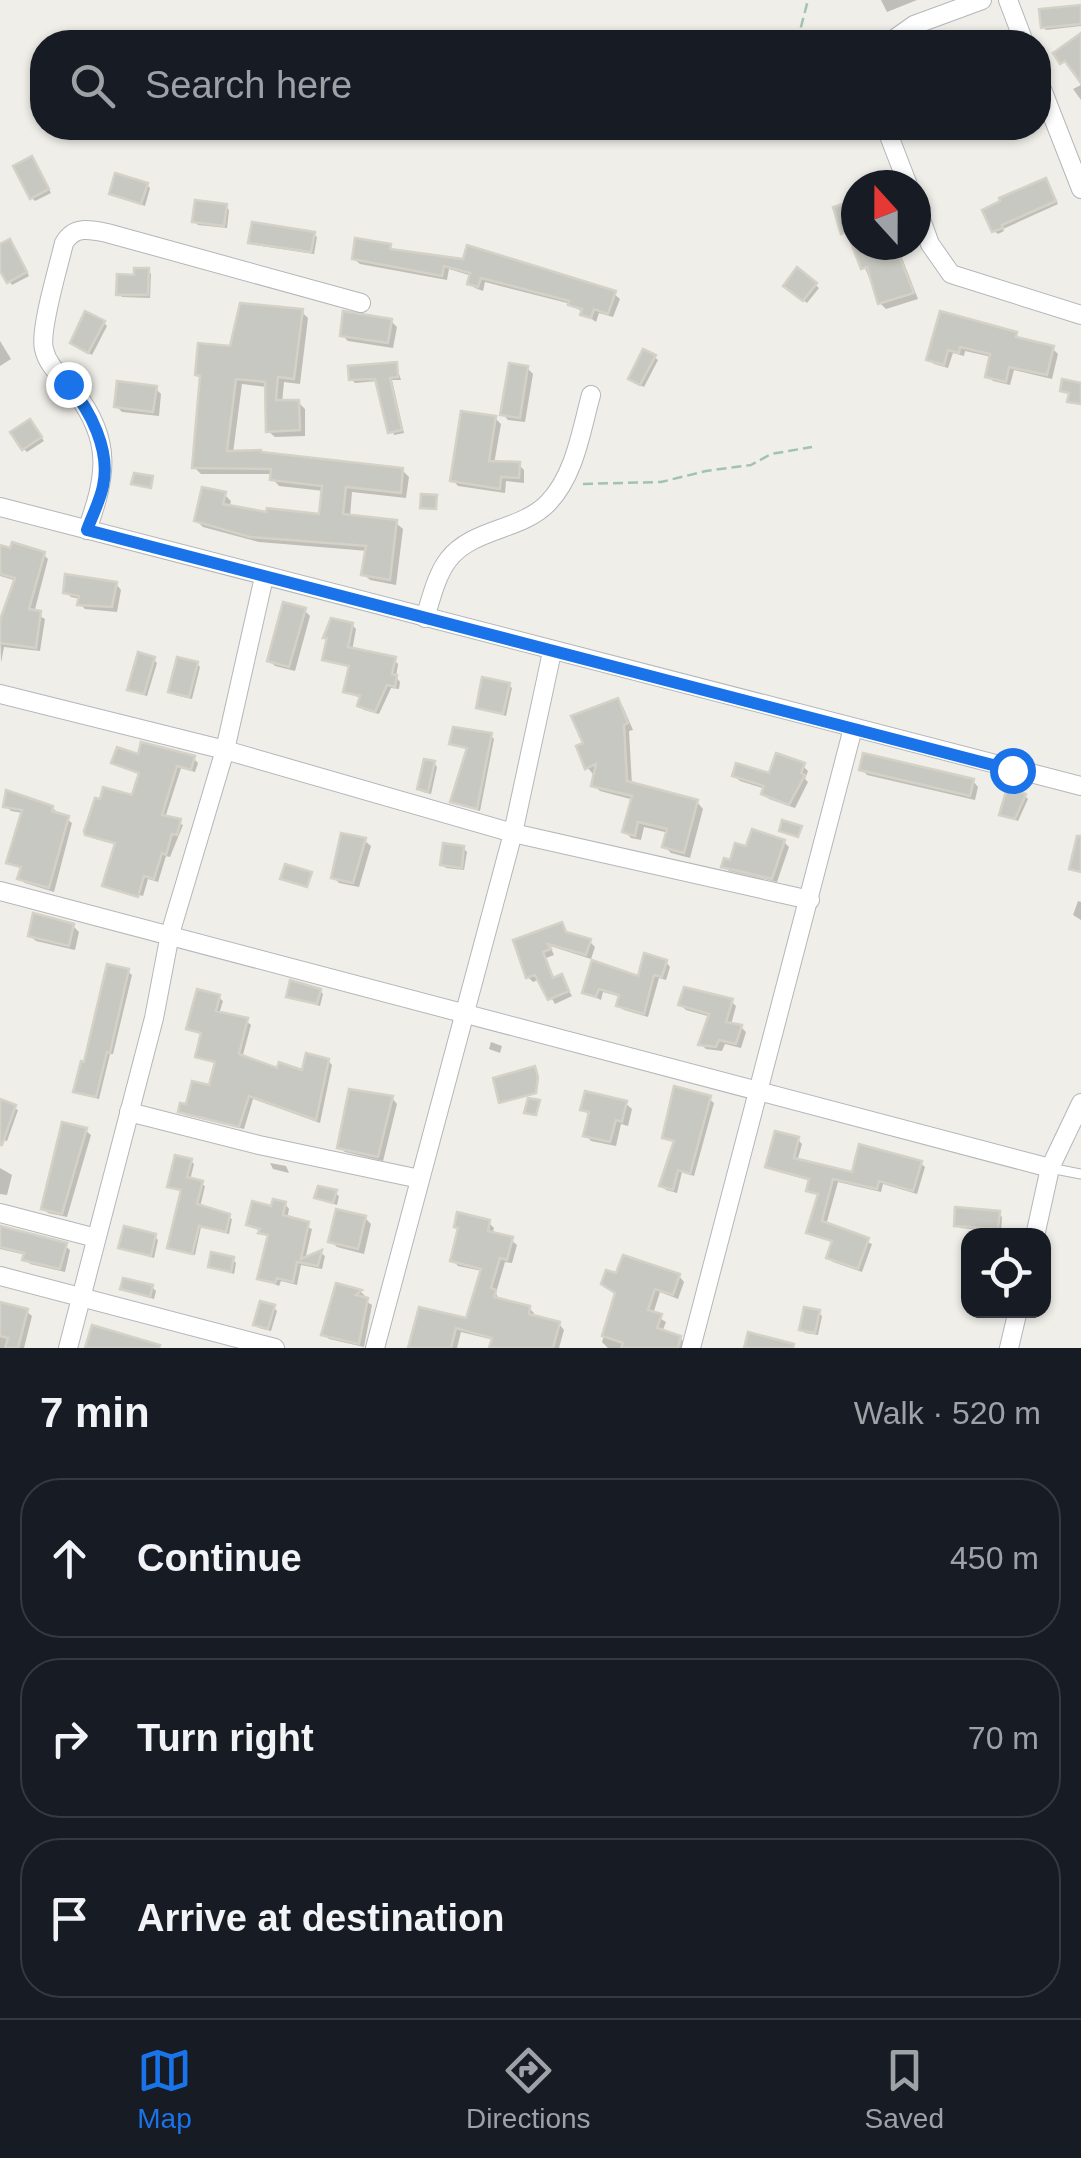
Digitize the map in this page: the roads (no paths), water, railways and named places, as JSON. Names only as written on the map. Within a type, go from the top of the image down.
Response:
[{"type":"street","points":[[907,30],[982,0]]},
{"type":"street","points":[[1008,0],[1019,30]]},
{"type":"street","points":[[1051,113],[1081,190]]},
{"type":"street","points":[[891,140],[902,170]]},
{"type":"street","points":[[87,530],[103,485],[97,433],[78,396],[52,367],[43,340],[69,234],[79,229],[106,233],[361,304]]},
{"type":"street","points":[[931,245],[951,274],[1081,316]]},
{"type":"street","points":[[424,618],[449,558],[474,540],[538,514],[561,484],[570,469],[591,395]]},
{"type":"street","points":[[0,507],[1081,786]]},
{"type":"street","points":[[68,1348],[154,1018],[170,934],[225,750],[264,577]]},
{"type":"street","points":[[375,1348],[513,833],[552,652]]},
{"type":"street","points":[[0,694],[225,750],[513,833],[810,900]]},
{"type":"street","points":[[691,1348],[852,728]]},
{"type":"street","points":[[0,891],[1050,1168]]},
{"type":"street","points":[[1037,1228],[1050,1168],[1081,1103]]},
{"type":"street","points":[[130,1112],[420,1179]]},
{"type":"street","points":[[0,1213],[96,1238]]},
{"type":"street","points":[[0,1276],[276,1348]]},
{"type":"street","points":[[1009,1348],[1016,1318]]},
{"type":"lane","points":[[1050,1168],[1081,1174]]}]
